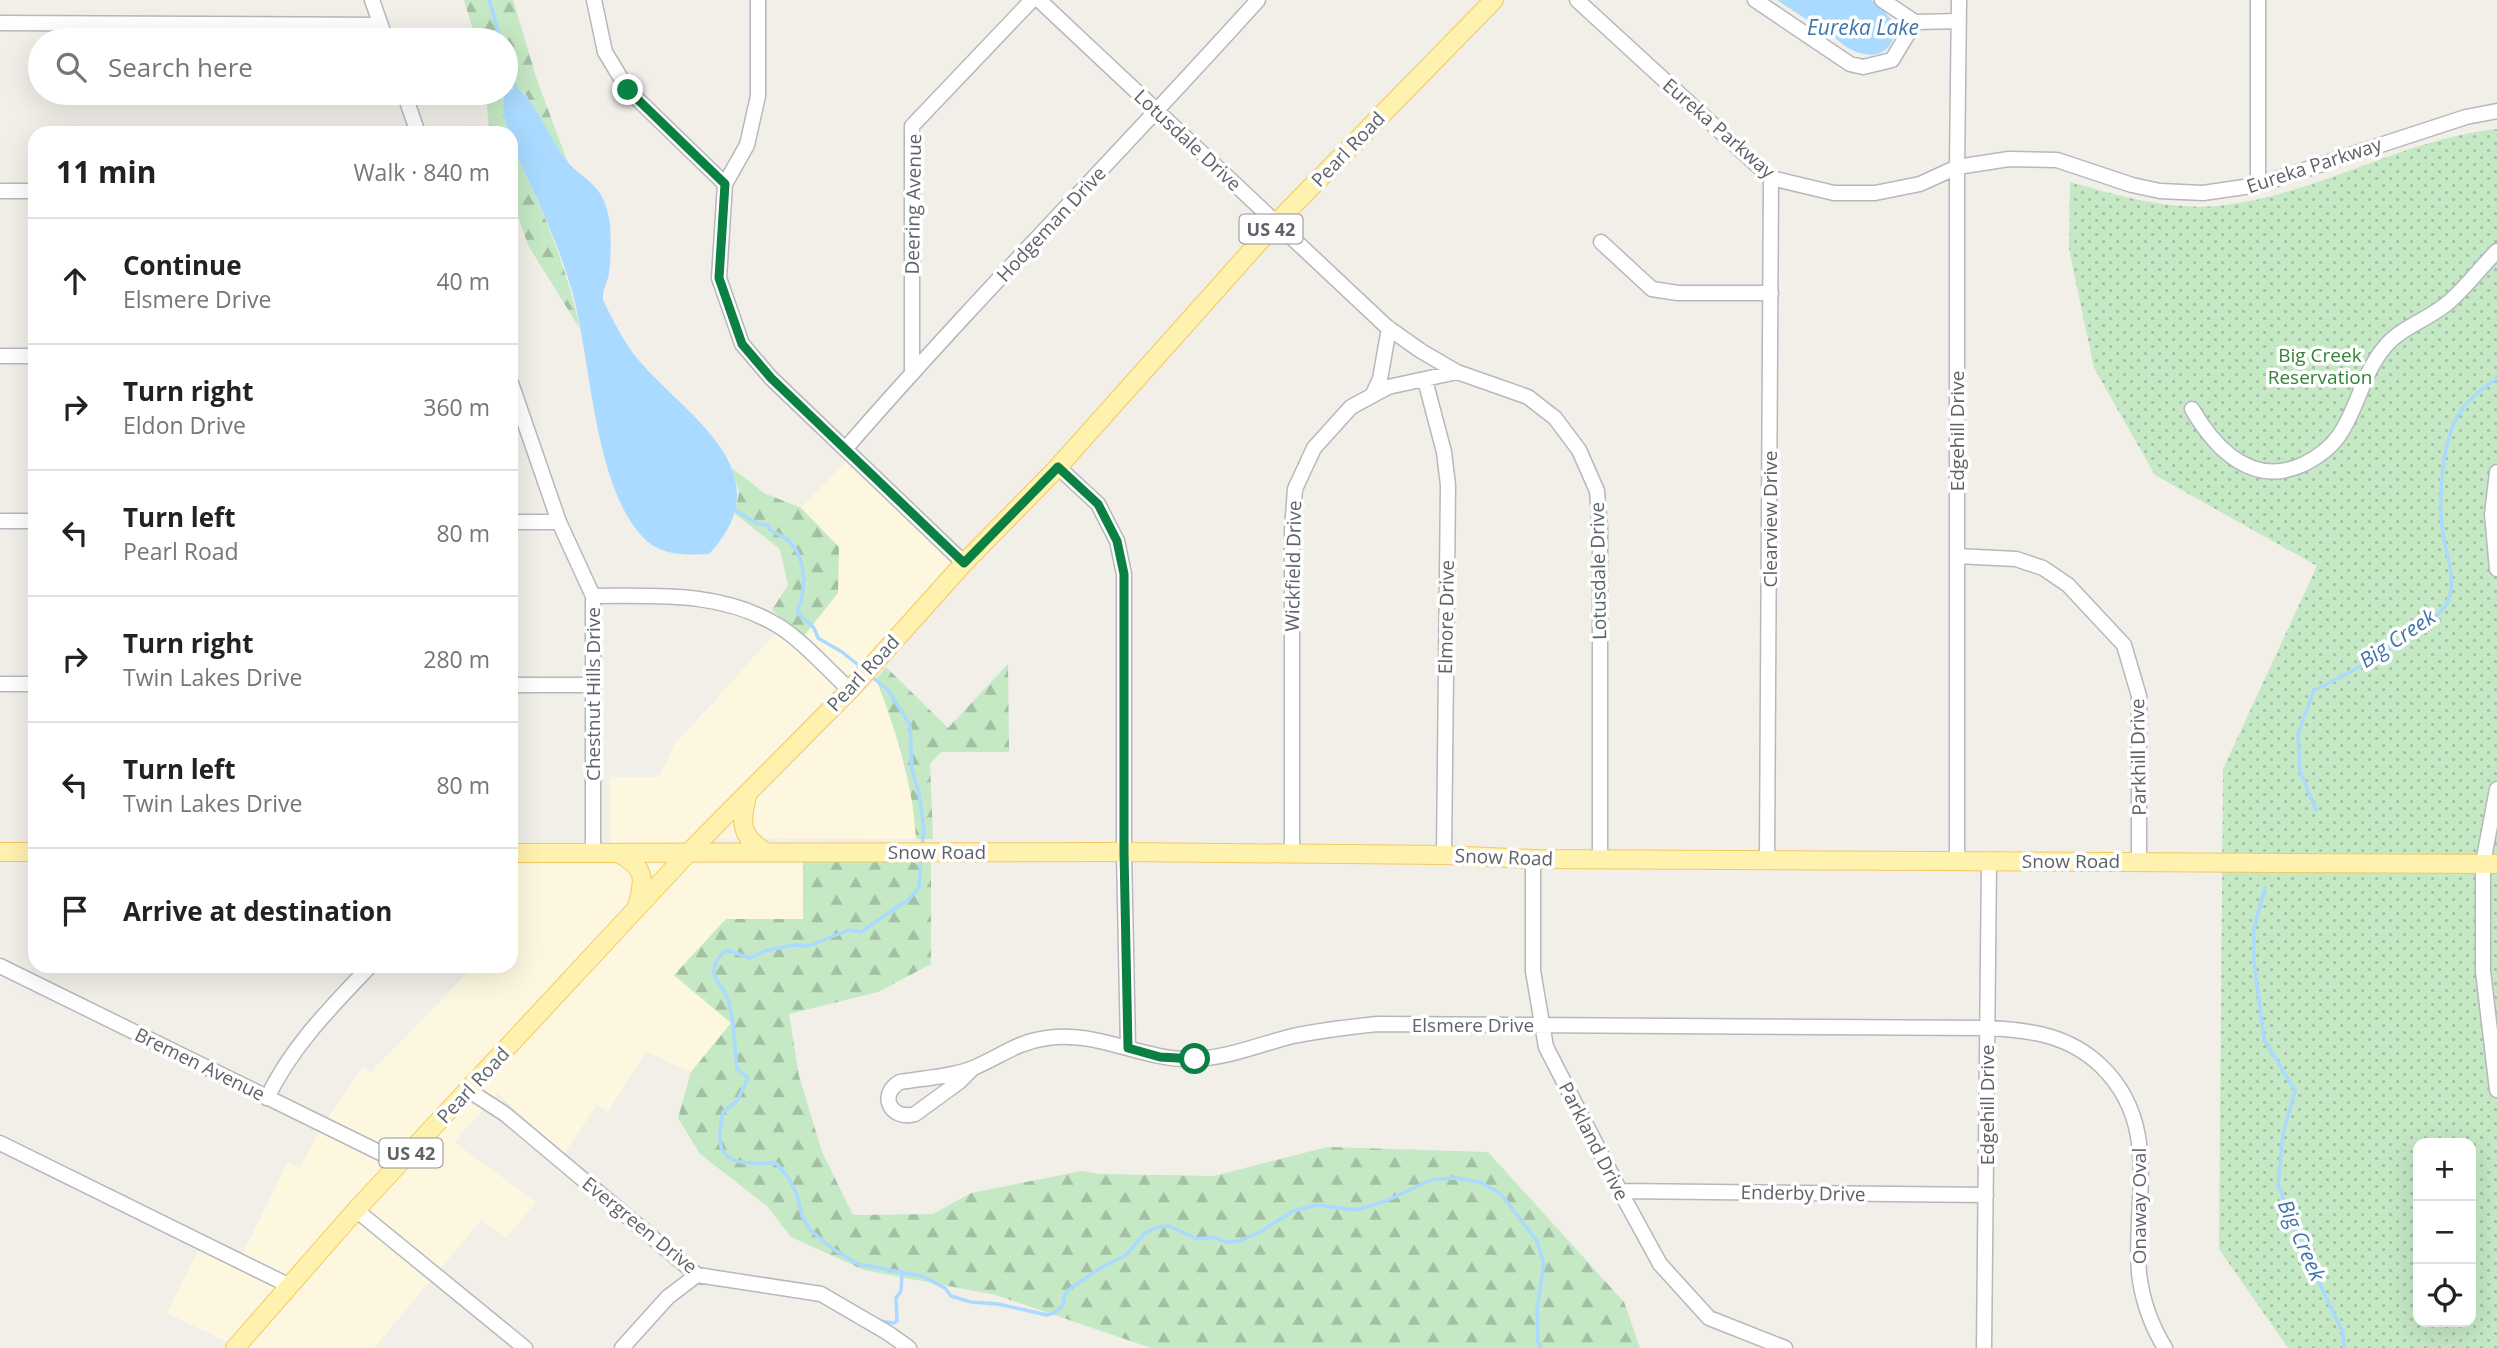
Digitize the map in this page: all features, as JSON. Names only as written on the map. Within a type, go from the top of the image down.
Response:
[{"type":"main road","name":"Pearl Road","points":[[235,1348],[356,1210],[690,852],[850,690],[964,563],[1058,467],[1277,222],[1494,0]]},
{"type":"main road","points":[[749,791],[742,817],[745,831],[755,845],[766,852]]},
{"type":"main road","points":[[0,852],[28,852]]},
{"type":"main road","name":"Snow Road","points":[[518,853],[1124,852],[1444,855],[1533,859],[2490,863]]},
{"type":"main road","points":[[618,853],[632,860],[642,877],[643,886],[636,910]]},
{"type":"street","points":[[372,0],[382,28]]},
{"type":"street","points":[[594,0],[605,52],[628,90],[725,184]]},
{"type":"street","points":[[758,0],[758,96],[747,145],[725,184],[719,278],[742,344],[771,378],[964,563]]},
{"type":"street","name":"Deering Avenue","points":[[912,370],[912,126],[1032,0]]},
{"type":"street","name":"Lotusdale Drive","points":[[1039,0],[1389,328],[1457,372],[1528,397],[1555,418],[1579,450],[1597,491],[1600,527],[1600,859]]},
{"type":"street","name":"Hodgeman Drive","points":[[846,448],[912,370],[1158,111],[1258,0]]},
{"type":"street","name":"Eureka Parkway","points":[[1577,0],[1771,178],[1834,193],[1875,193],[1920,184],[1957,167],[2009,159],[2057,160],[2132,185],[2160,191],[2203,193],[2258,185],[2399,137],[2466,117],[2497,111]]},
{"type":"street","points":[[1755,0],[1850,64],[1863,67],[1892,60],[1915,22]]},
{"type":"street","points":[[1882,0],[1915,22],[1959,21]]},
{"type":"street","name":"Edgehill Drive","points":[[1957,861],[1959,0]]},
{"type":"street","points":[[2258,0],[2258,185]]},
{"type":"street","points":[[0,23],[381,25]]},
{"type":"street","points":[[408,105],[416,126]]},
{"type":"street","name":"Clearview Drive","points":[[1767,859],[1771,178]]},
{"type":"street","points":[[0,191],[28,191]]},
{"type":"street","points":[[1601,242],[1652,289],[1678,293],[1771,293]]},
{"type":"street","points":[[2192,409],[2220,448],[2249,467],[2264,471],[2282,471],[2313,459],[2329,448],[2340,434],[2369,372],[2385,347],[2397,336],[2448,303],[2497,251]]},
{"type":"street","points":[[1373,394],[1380,379],[1389,328]]},
{"type":"street","points":[[0,356],[28,356]]},
{"type":"street","name":"Wickfield Drive","points":[[1292,855],[1292,530],[1295,489],[1314,448],[1351,408],[1388,387],[1457,372]]},
{"type":"street","name":"Elmore Drive","points":[[1425,380],[1444,452],[1448,485],[1444,855]]},
{"type":"street","name":"Chestnut Hills Drive","points":[[518,403],[559,522],[593,596],[593,853]]},
{"type":"street","points":[[1058,467],[1098,504],[1117,541],[1124,574],[1124,852],[1128,1048]]},
{"type":"street","points":[[2497,472],[2492,514],[2497,569]]},
{"type":"street","points":[[0,521],[28,521]]},
{"type":"street","points":[[518,522],[559,522]]},
{"type":"street","name":"Parkhill Drive","points":[[1957,555],[2016,559],[2043,568],[2068,585],[2124,645],[2139,696],[2139,861]]},
{"type":"street","points":[[593,596],[690,596],[741,607],[779,626],[850,690]]},
{"type":"street","points":[[0,684],[28,684]]},
{"type":"street","points":[[518,685],[593,685]]},
{"type":"street","points":[[2497,789],[2483,971],[2497,1090]]},
{"type":"street","name":"Parkland Drive","points":[[1533,859],[1533,971],[1546,1046],[1620,1191],[1660,1264],[1709,1318],[1785,1348]]},
{"type":"street","name":"Edgehill Drive","points":[[1984,1348],[1989,861]]},
{"type":"street","name":"Bremen Avenue","points":[[0,966],[401,1163]]},
{"type":"street","points":[[267,1098],[286,1062],[306,1035],[364,973]]},
{"type":"street","name":"Elsmere Drive","points":[[972,1069],[900,1082],[893,1086],[889,1093],[890,1105],[899,1115],[915,1114],[959,1082],[972,1069],[1007,1049],[1044,1038],[1083,1037],[1160,1057],[1195,1059],[1226,1055],[1292,1037],[1377,1024],[1988,1028]]},
{"type":"street","name":"Onaway Oval","points":[[1988,1028],[2031,1031],[2064,1041],[2095,1060],[2109,1073],[2126,1099],[2140,1143],[2141,1284],[2148,1317],[2165,1348]]},
{"type":"street","name":"Evergreen Drive","points":[[468,1090],[505,1114],[698,1275],[821,1294],[909,1348]]},
{"type":"street","points":[[0,1143],[290,1286]]},
{"type":"street","name":"Enderby Drive","points":[[1620,1191],[1986,1195]]},
{"type":"street","points":[[356,1210],[525,1348]]},
{"type":"street","points":[[621,1348],[668,1297],[698,1275]]},
{"type":"shaded area","points":[[850,458],[958,562],[683,846],[610,846],[610,777],[659,777],[675,743],[785,622],[839,547],[801,508]]},
{"type":"shaded area","points":[[876,679],[896,731],[914,810],[916,839],[713,838]]},
{"type":"shaded area","points":[[518,859],[803,859],[803,920],[726,919],[674,976],[731,1023],[691,1072],[646,1052],[608,1112],[597,1104],[563,1156],[498,1093],[454,1142],[536,1202],[506,1238],[481,1220],[374,1348],[240,1348],[167,1313],[202,1243],[239,1261],[288,1162],[300,1168],[323,1124],[363,1067],[371,1072],[467,973],[518,973]]},
{"type":"green space","points":[[464,0],[513,0],[537,80],[568,163],[526,95],[518,89],[518,28],[472,28]]},
{"type":"green space","points":[[487,105],[503,105],[506,126],[488,126]]},
{"type":"green space","name":"Big Creek Reservation","points":[[2497,129],[2497,1348],[2288,1348],[2219,1249],[2223,769],[2317,566],[2155,475],[2094,368],[2069,249],[2070,182],[2166,204],[2206,207],[2226,205],[2295,189],[2428,143]]},
{"type":"green space","points":[[518,158],[551,234],[580,329],[528,245],[518,216]]},
{"type":"green space","points":[[732,468],[764,493],[801,508],[839,547],[838,593],[804,636],[772,610],[788,585],[780,549],[735,514],[739,492]]},
{"type":"green space","points":[[1008,664],[1009,752],[941,752],[930,764],[933,839],[916,839],[902,758],[876,679],[886,667],[948,728]]},
{"type":"green space","points":[[803,859],[931,859],[931,964],[878,992],[789,1014],[799,1076],[822,1152],[853,1215],[933,1214],[971,1193],[1082,1171],[1101,1174],[1214,1176],[1327,1147],[1488,1152],[1624,1302],[1640,1348],[1151,1348],[996,1295],[864,1270],[791,1237],[767,1206],[700,1154],[678,1118],[691,1072],[731,1023],[674,975],[726,919],[803,919]]},
{"type":"water","name":"Eureka Lake","points":[[1777,0],[1871,0],[1877,3],[1895,24],[1892,41],[1881,53],[1858,53]]},
{"type":"water","points":[[518,89],[537,112],[567,161],[601,195],[610,225],[609,273],[603,293],[606,306],[632,352],[704,427],[722,449],[734,473],[737,498],[730,525],[709,554],[677,554],[655,547],[630,520],[616,492],[597,424],[572,291],[552,234],[518,158],[518,126],[506,126],[503,105],[518,105]]},
{"type":"waterway","points":[[489,0],[497,28]]},
{"type":"waterway","name":"Big Creek","points":[[2316,810],[2300,771],[2298,734],[2314,690],[2365,664],[2407,638],[2439,613],[2447,603],[2452,580],[2441,507],[2446,448],[2459,414],[2471,399],[2497,378]]},
{"type":"waterway","points":[[733,509],[758,524],[768,525],[770,530],[792,545],[798,553],[803,572],[802,593],[797,612],[814,628],[818,638],[862,668]]},
{"type":"waterway","points":[[870,675],[888,690],[910,725],[912,770],[919,793],[924,830],[922,847]]},
{"type":"waterway","points":[[921,858],[919,888],[909,899],[861,932],[848,930],[809,946],[795,945],[767,950],[750,958],[727,950],[715,966],[715,976],[726,994],[732,1014],[737,1069],[748,1078],[737,1101],[723,1112],[721,1146],[729,1158],[737,1161],[777,1164],[788,1177],[797,1195],[802,1216],[809,1229],[833,1249],[858,1264],[922,1276],[945,1288],[951,1296],[1047,1315],[1056,1312],[1063,1305],[1067,1291],[1102,1267],[1126,1255],[1146,1232],[1159,1227],[1169,1226],[1197,1239],[1214,1237],[1225,1242],[1239,1241],[1258,1233],[1293,1211],[1317,1205],[1356,1210],[1386,1201],[1431,1180],[1455,1178],[1480,1182],[1501,1194],[1537,1241],[1544,1264],[1537,1309],[1538,1342],[1541,1348]]},
{"type":"waterway","name":"Big Creek","points":[[2265,888],[2254,928],[2254,962],[2264,1039],[2295,1091],[2283,1134],[2278,1184],[2298,1238],[2343,1333],[2344,1348]]},
{"type":"waterway","points":[[880,1321],[897,1321],[896,1298],[901,1291],[902,1272]]},
{"type":"route","points":[[628,90],[725,184],[719,278],[742,344],[771,378],[964,563],[1058,467],[1098,504],[1117,541],[1124,574],[1124,852],[1128,1048],[1160,1057],[1195,1059]]}]
